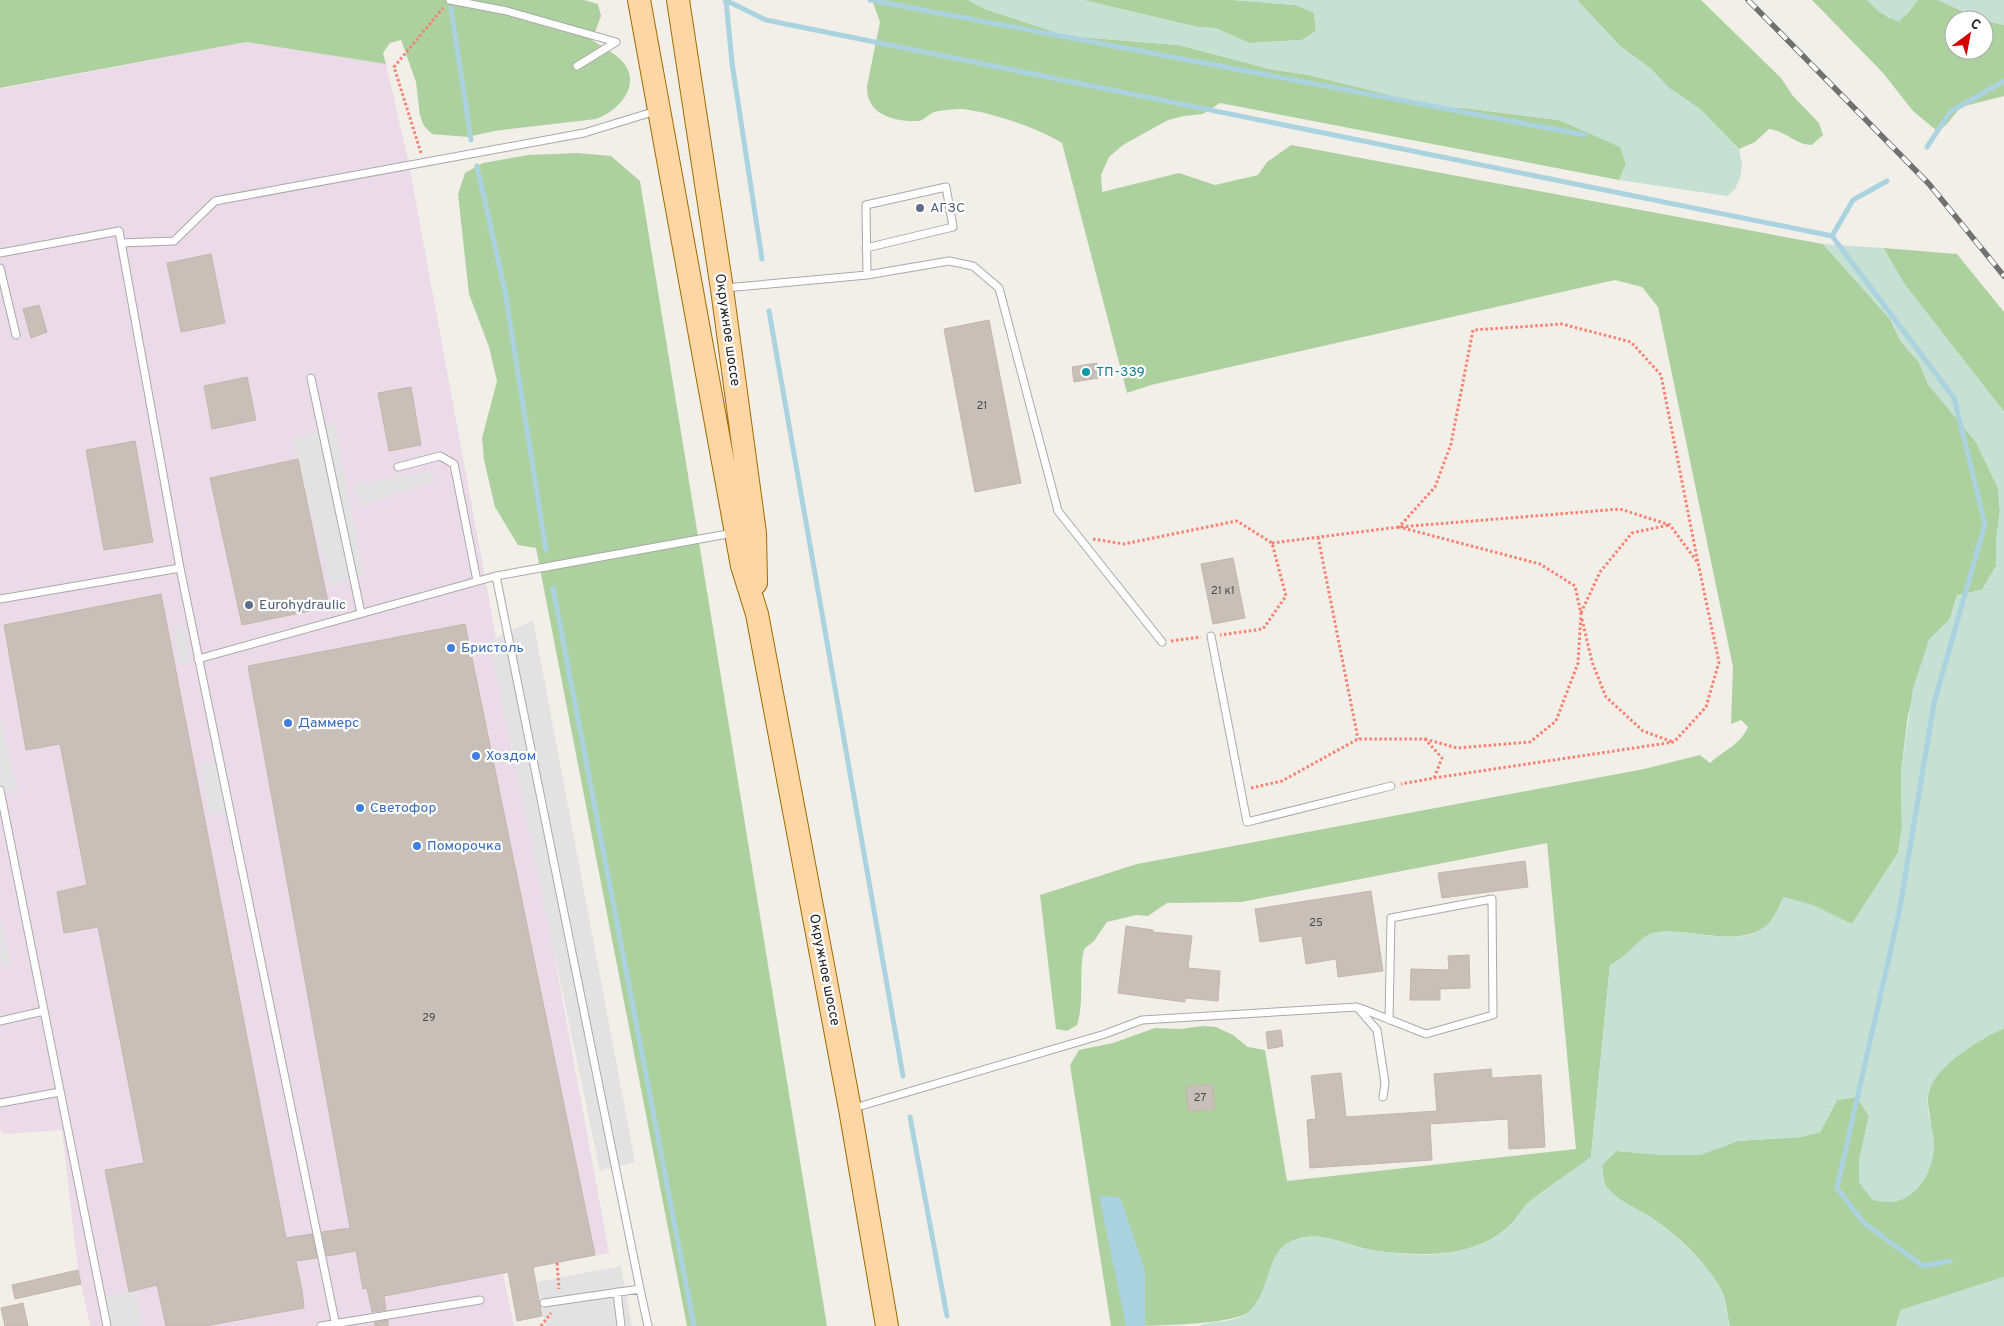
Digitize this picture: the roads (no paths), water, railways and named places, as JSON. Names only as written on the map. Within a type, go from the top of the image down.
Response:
[{"type":"main road","name":"Окружное шоссе","points":[[639,0],[742,566],[757,614],[850,1108],[887,1326]]},
{"type":"main road","name":"Окружное шоссе","points":[[678,0],[722,289],[755,533],[757,614]]},
{"type":"lane","points":[[450,0],[507,11],[616,42],[577,66]]},
{"type":"lane","points":[[122,243],[174,241],[215,201],[584,133],[659,110]]},
{"type":"lane","points":[[866,248],[954,227],[946,187],[866,204],[866,248],[867,275]]},
{"type":"lane","points":[[0,253],[119,231],[180,568],[336,1325]]},
{"type":"lane","points":[[722,289],[867,275],[949,261],[973,266],[999,288],[1058,511],[1162,642]]},
{"type":"lane","points":[[0,268],[16,335]]},
{"type":"lane","points":[[311,378],[361,614]]},
{"type":"lane","points":[[398,467],[440,456],[454,464],[478,581]]},
{"type":"lane","points":[[198,658],[496,576],[736,532]]},
{"type":"lane","points":[[0,599],[180,568]]},
{"type":"lane","points":[[496,576],[648,1326]]},
{"type":"lane","points":[[1211,636],[1247,822],[1391,786]]},
{"type":"lane","points":[[0,790],[107,1326]]},
{"type":"lane","points":[[850,1108],[876,1103],[1095,1037],[1142,1020],[1357,1007],[1390,1020],[1426,1034],[1493,1015],[1492,899],[1391,918],[1390,1020]]},
{"type":"lane","points":[[1357,1007],[1376,1030],[1384,1083],[1383,1097]]},
{"type":"lane","points":[[0,1022],[44,1011]]},
{"type":"lane","points":[[0,1103],[60,1092]]},
{"type":"lane","points":[[544,1304],[640,1289]]},
{"type":"lane","points":[[618,1292],[621,1326]]},
{"type":"lane","points":[[321,1326],[480,1300]]},
{"type":"water","points":[[1099,1196],[1120,1197],[1145,1270],[1145,1326],[1126,1326]]},
{"type":"waterway","points":[[725,0],[766,20],[1832,236],[1853,200],[1887,181]]},
{"type":"waterway","points":[[726,0],[732,63],[762,259]]},
{"type":"waterway","points":[[870,0],[1585,135]]},
{"type":"waterway","points":[[451,8],[471,140]]},
{"type":"waterway","points":[[1927,147],[1950,112],[2004,81]]},
{"type":"waterway","points":[[477,166],[505,291],[546,550]]},
{"type":"waterway","points":[[1832,236],[1954,398],[1985,524],[1934,703],[1899,913],[1837,1188],[1864,1223],[1923,1266],[1950,1261]]},
{"type":"waterway","points":[[769,311],[903,1076]]},
{"type":"waterway","points":[[553,588],[694,1326]]},
{"type":"waterway","points":[[910,1117],[947,1316]]},
{"type":"railway","points":[[1748,0],[1929,184],[2004,276]]},
{"type":"place","name":"АГЗС","points":[[920,208]]},
{"type":"place","name":"ТП-339","points":[[1086,372]]},
{"type":"place","name":"Eurohydraulic","points":[[249,605]]},
{"type":"place","name":"Бристоль","points":[[451,648]]},
{"type":"place","name":"Даммерс","points":[[288,723]]},
{"type":"place","name":"Хоздом","points":[[476,756]]},
{"type":"place","name":"Светофор","points":[[360,808]]},
{"type":"place","name":"Поморочка","points":[[417,846]]}]
